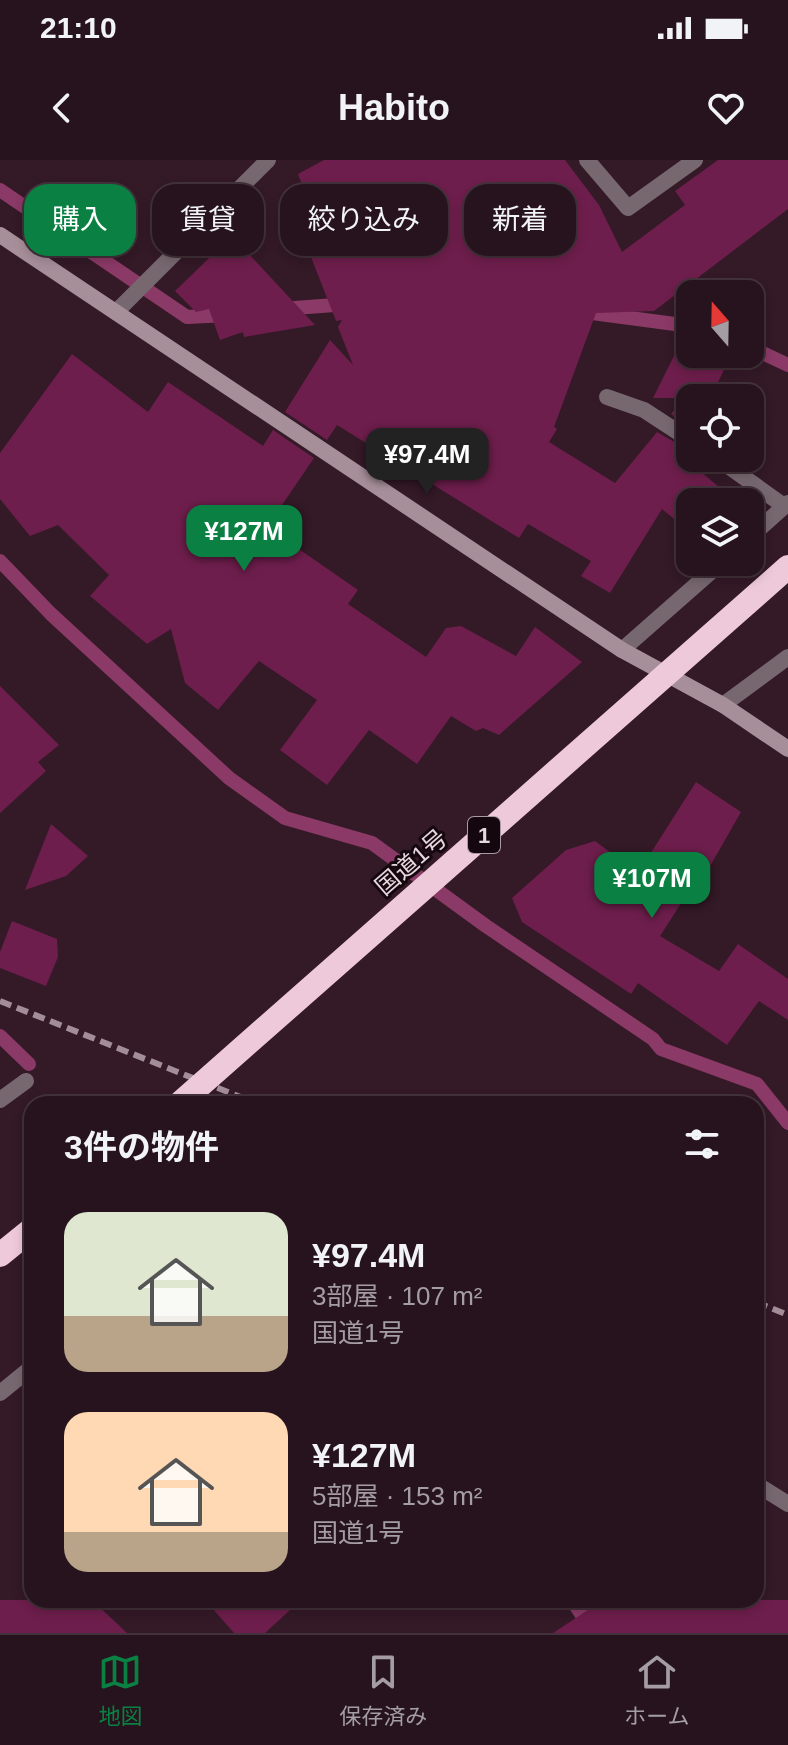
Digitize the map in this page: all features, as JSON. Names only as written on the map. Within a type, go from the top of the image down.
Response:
[{"type":"highway","name":"国道1号","points":[[188,1096],[788,567]]},
{"type":"highway","points":[[0,1255],[24,1236]]},
{"type":"street","points":[[116,312],[268,160]]},
{"type":"street","points":[[587,160],[628,208],[695,160]]},
{"type":"street","points":[[0,235],[622,650],[723,705],[788,749]]},
{"type":"street","points":[[607,397],[644,410],[676,431]]},
{"type":"street","points":[[738,472],[786,505],[764,525]]},
{"type":"street","points":[[622,650],[706,576]]},
{"type":"street","points":[[723,705],[788,657]]},
{"type":"street","points":[[0,1100],[26,1081]]},
{"type":"street","points":[[0,1393],[24,1374]]},
{"type":"street","points":[[764,1489],[788,1504]]},
{"type":"building","points":[[324,160],[565,160],[599,205],[622,252],[685,205],[675,191],[718,160],[788,160],[788,209],[695,280],[676,280],[676,294],[654,311],[596,313],[554,427],[557,429],[549,442],[615,483],[657,432],[676,443],[676,472],[701,472],[720,488],[676,488],[676,520],[662,509],[610,593],[581,576],[591,561],[528,524],[519,538],[337,425],[327,440],[285,412],[330,340],[353,365],[338,327],[342,320],[336,321],[311,256],[448,256],[448,184],[302,184],[298,174]]},
{"type":"building","points":[[211,256],[251,256],[315,325],[244,337],[243,332],[220,340],[209,309],[196,312],[175,291]]},
{"type":"building","points":[[72,354],[148,412],[168,382],[263,446],[273,430],[314,458],[267,527],[358,590],[348,604],[426,657],[446,628],[461,626],[516,656],[535,627],[582,662],[499,735],[483,728],[476,731],[451,716],[417,764],[369,730],[327,785],[280,750],[317,700],[259,661],[218,710],[185,683],[171,629],[147,644],[90,596],[109,575],[58,525],[30,536],[0,499],[0,453]]},
{"type":"building","points":[[675,354],[676,368],[725,368],[717,384],[676,384],[676,398],[653,398]]},
{"type":"building","points":[[0,686],[59,745],[38,762],[46,771],[0,813]]},
{"type":"building","points":[[696,782],[741,812],[709,868],[705,866],[660,936],[719,971],[738,944],[788,979],[788,1020],[759,1001],[727,1045],[638,983],[631,994],[522,922],[512,898],[566,850],[595,841],[638,873]]},
{"type":"building","points":[[51,824],[88,856],[66,876],[25,890]]},
{"type":"building","points":[[12,921],[57,939],[58,957],[46,986],[0,968],[0,952]]},
{"type":"building","points":[[0,1600],[24,1600],[24,1608],[100,1608],[127,1633],[0,1633]]},
{"type":"building","points":[[764,1600],[788,1600],[788,1633],[553,1633],[591,1608],[764,1608]]},
{"type":"building","points":[[212,1608],[292,1608],[265,1633],[234,1633]]},
{"type":"waterway","points":[[0,190],[187,317],[228,315]]},
{"type":"waterway","points":[[281,309],[348,304]]},
{"type":"waterway","points":[[577,311],[676,324]]},
{"type":"waterway","points":[[764,354],[788,365]]},
{"type":"waterway","points":[[0,561],[51,614],[229,778],[285,818],[372,843],[486,926],[653,1039],[661,1049],[757,1084],[788,1123]]},
{"type":"waterway","points":[[0,1036],[29,1064]]},
{"type":"waterway","points":[[577,1608],[594,1633]]},
{"type":"railway","points":[[0,1001],[238,1096]]},
{"type":"railway","points":[[764,1305],[788,1315]]}]
